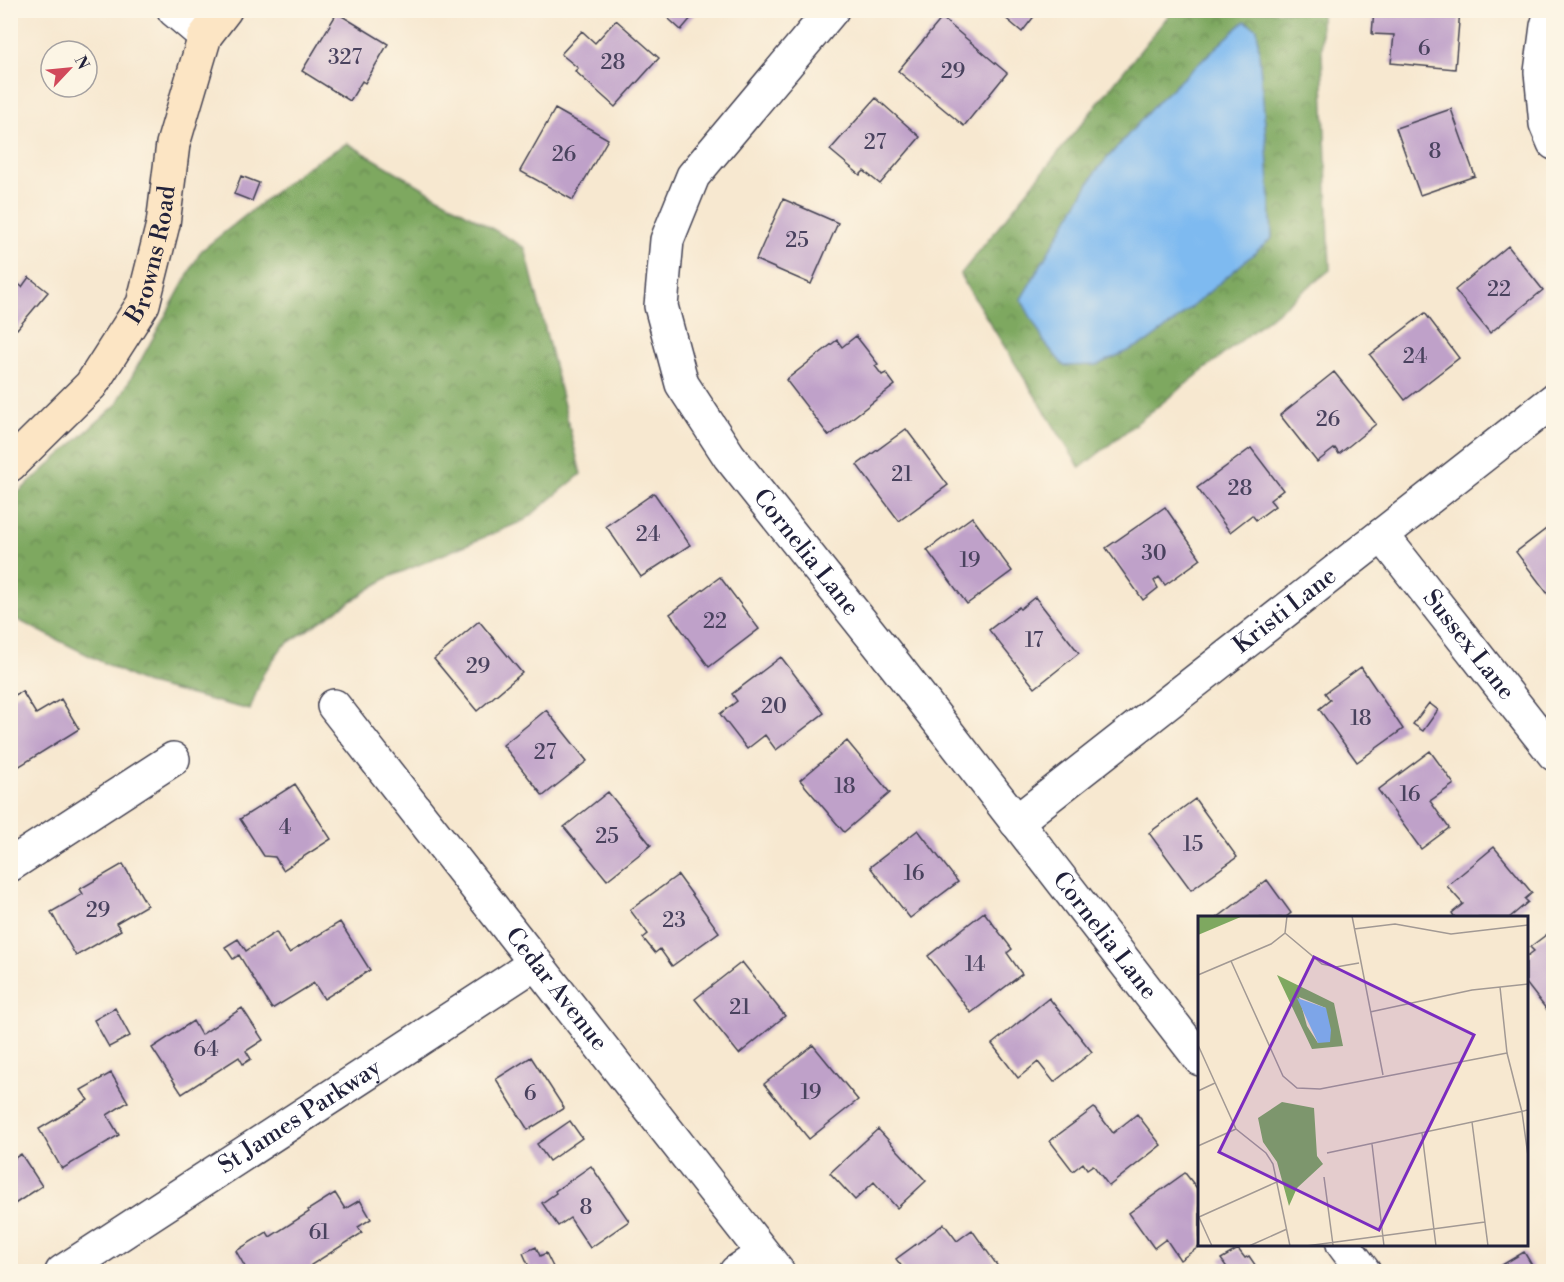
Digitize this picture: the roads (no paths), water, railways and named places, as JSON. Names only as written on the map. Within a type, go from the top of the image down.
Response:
[{"type":"street","points":[[174,10],[205,36]]},
{"type":"street","name":"Browns Road","points":[[10,465],[91,385],[143,304],[163,224],[173,144],[205,36],[225,10]]},
{"type":"street","name":"Cornelia Lane","points":[[832,10],[693,176],[667,240],[661,306],[682,384],[729,456],[896,666],[1198,1056]]},
{"type":"street","points":[[1552,10],[1547,26],[1541,72],[1546,124],[1554,143]]},
{"type":"street","name":"Kristi Lane","points":[[1016,822],[1554,400]]},
{"type":"street","name":"Sussex Lane","points":[[1382,535],[1554,754]]},
{"type":"street","name":"Cedar Avenue","points":[[334,706],[770,1263]]},
{"type":"street","points":[[10,865],[173,759]]},
{"type":"street","name":"St James Parkway","points":[[62,1272],[536,963]]},
{"type":"street","points":[[1344,1246],[1364,1272]]},
{"type":"street","points":[[736,1272],[770,1263]]},
{"type":"water","points":[[1245,21],[1257,29],[1272,238],[1174,322],[1147,342],[1097,365],[1064,366],[1045,343],[1021,299],[1096,171],[1159,100]]}]
